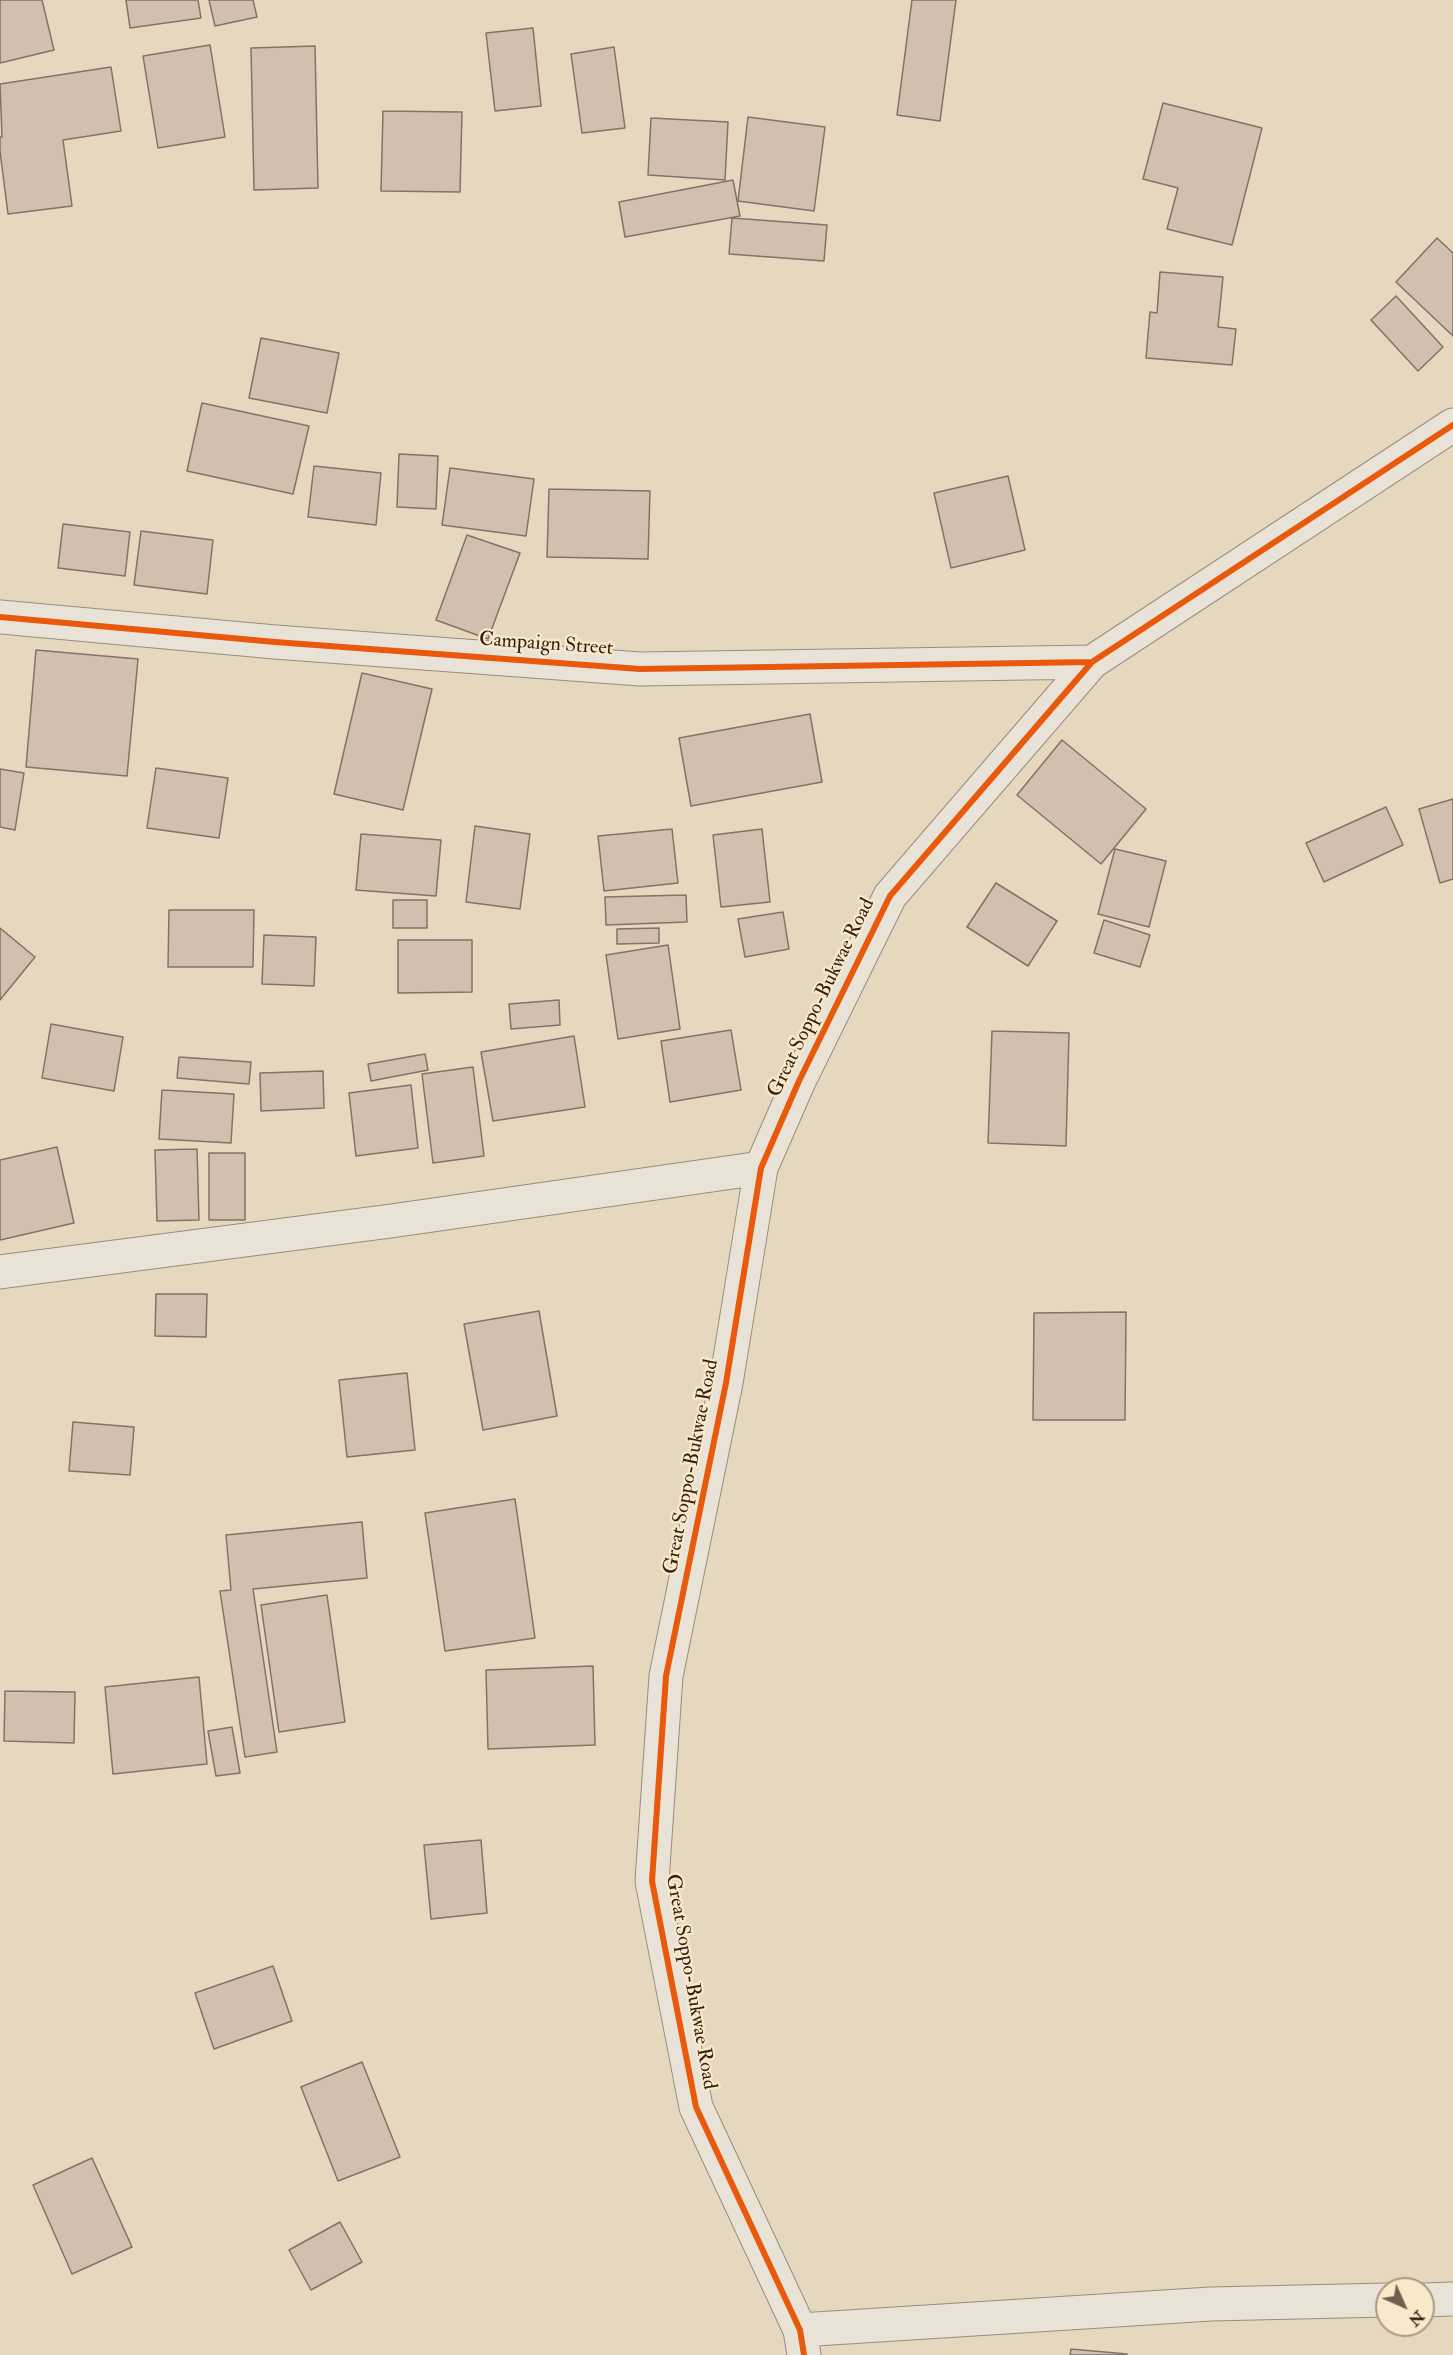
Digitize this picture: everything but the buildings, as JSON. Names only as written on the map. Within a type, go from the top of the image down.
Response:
[{"type":"street","name":"Great Soppo-Bukwae Road","points":[[802,2343],[696,2107],[652,1881],[666,1676],[726,1383],[760,1168],[799,1081],[890,896],[1092,662],[1453,424]]},
{"type":"street","name":"Campaign Street","points":[[0,616],[275,642],[640,669],[1092,662]]},
{"type":"street","points":[[0,1272],[391,1221],[760,1168]]},
{"type":"street","points":[[1435,2300],[1453,2299]]},
{"type":"street","points":[[802,2343],[1211,2304],[1375,2300]]},
{"type":"cycle path","points":[[804,2355],[800,2330],[696,2107],[652,1881],[666,1676],[726,1383],[761,1168],[799,1081],[890,896],[1092,662],[1453,425]]},
{"type":"cycle path","points":[[0,617],[275,642],[640,669],[1092,662]]}]
